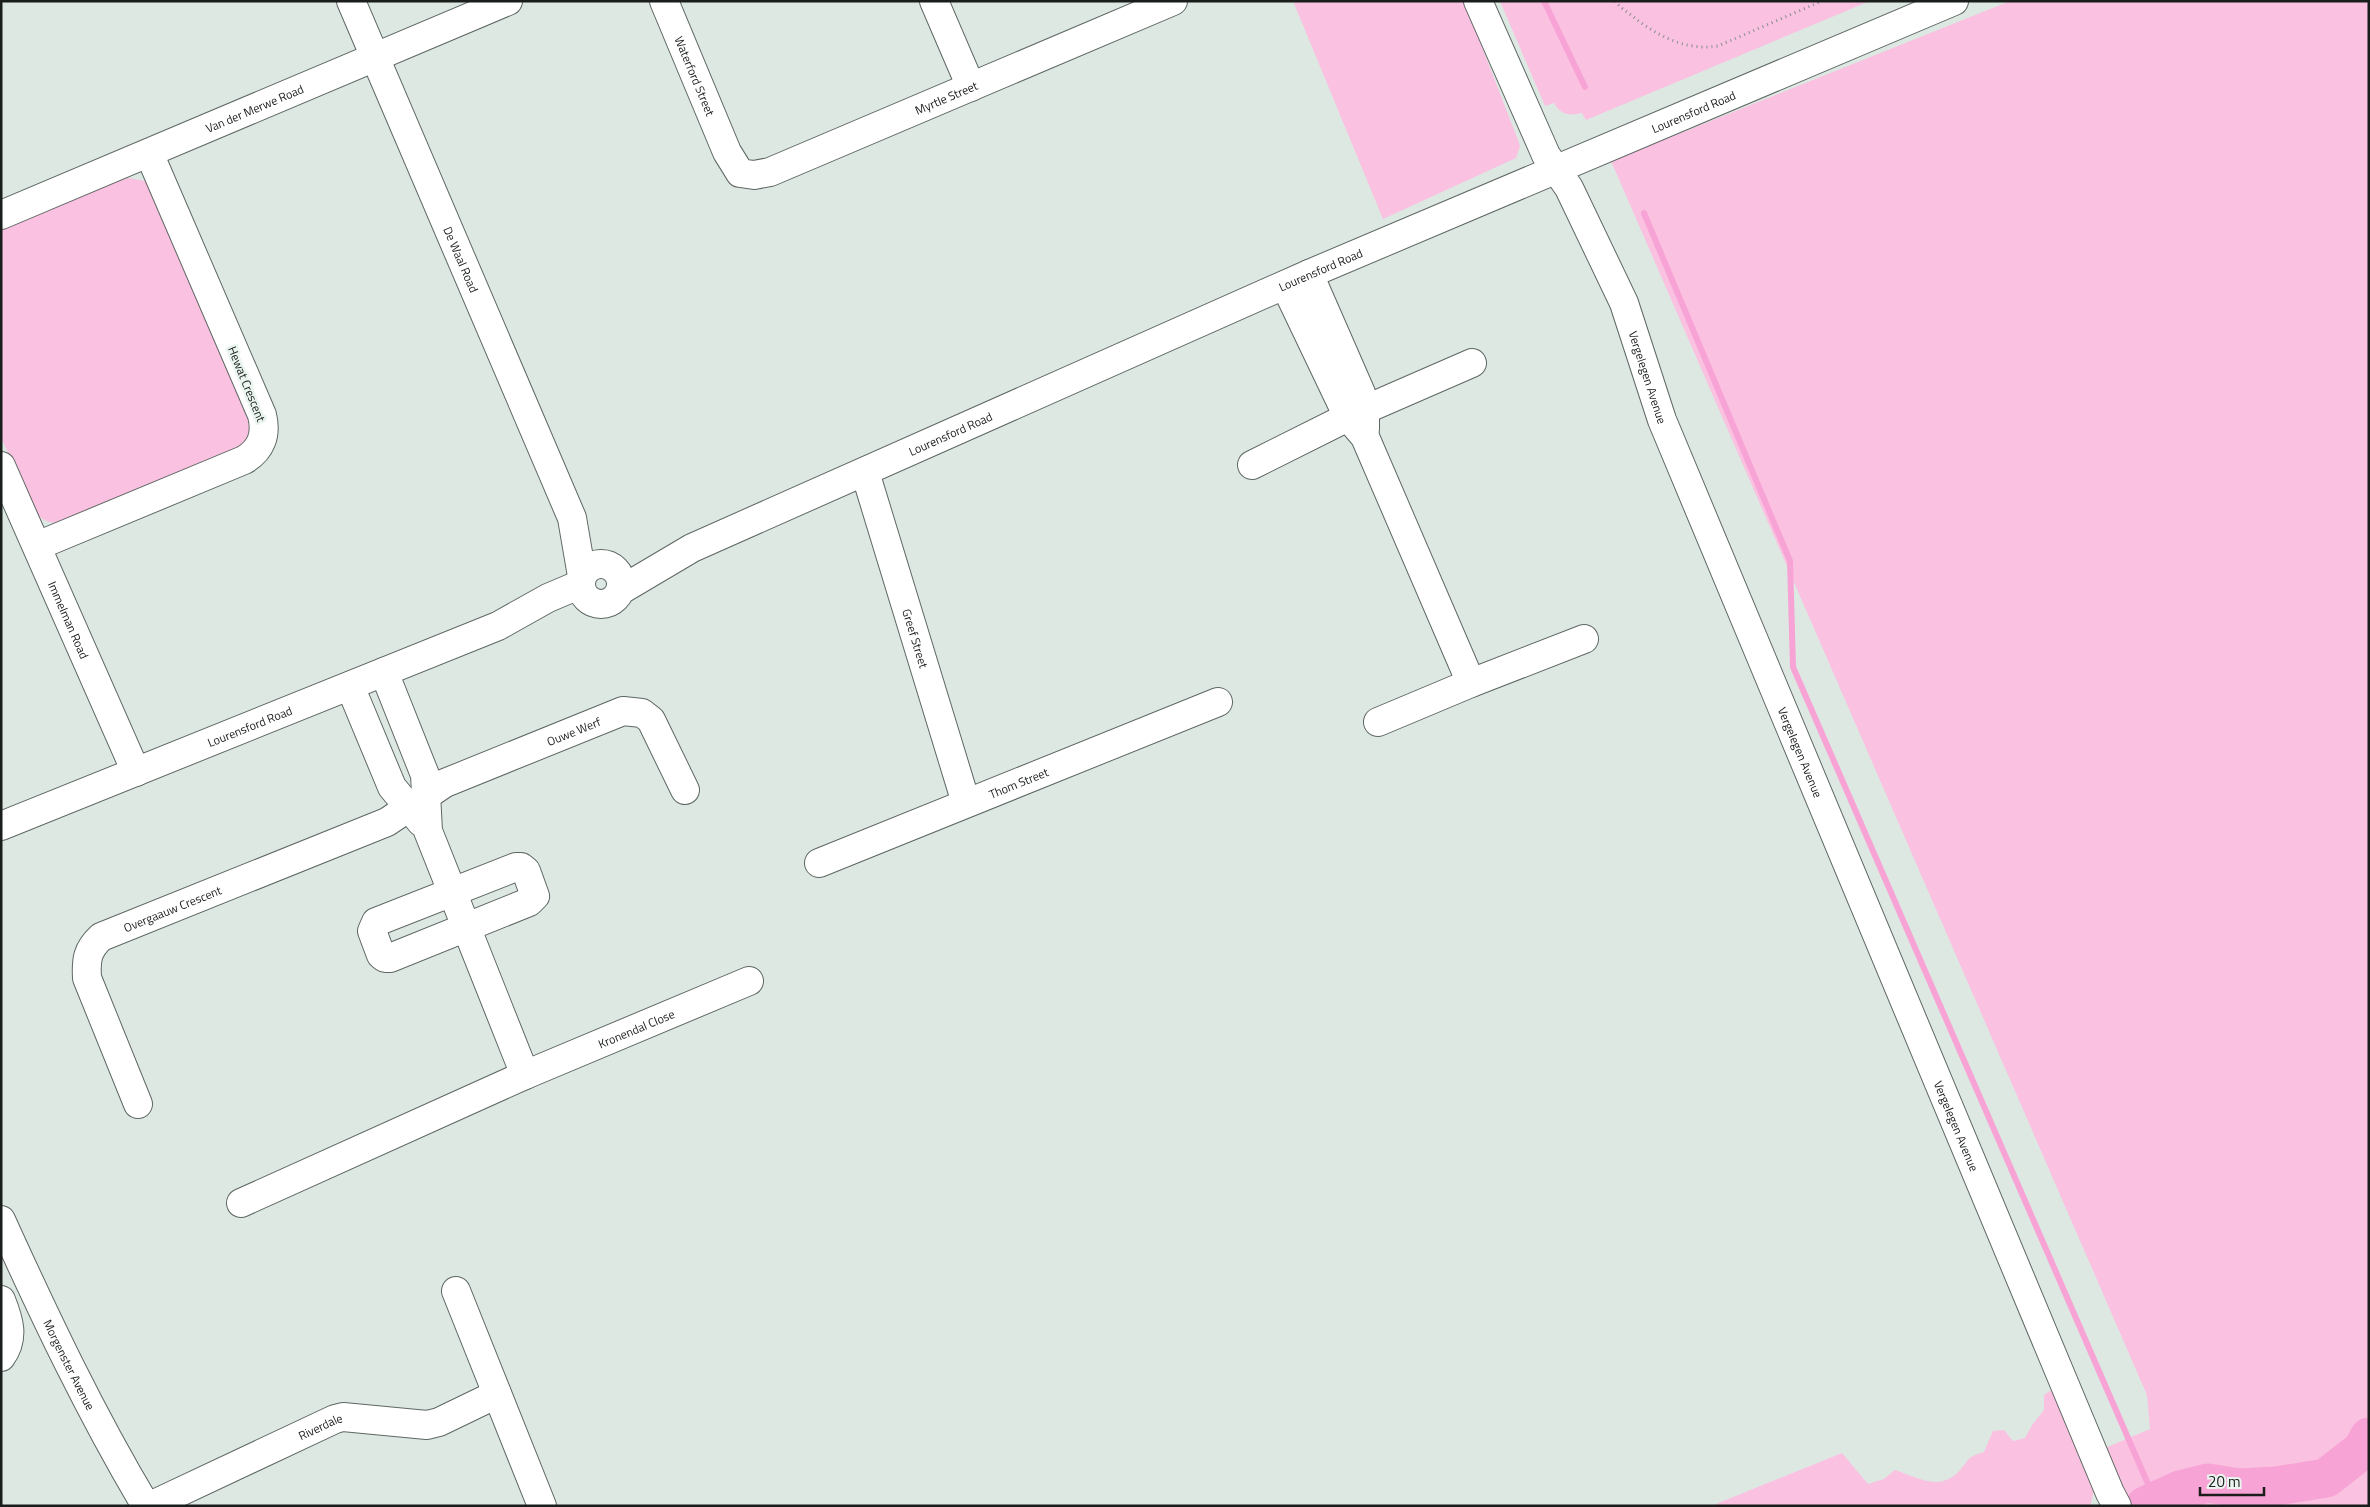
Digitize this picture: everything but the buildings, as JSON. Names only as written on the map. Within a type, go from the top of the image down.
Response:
[{"type":"street","name":"De Waal Road","points":[[352,1],[599,581]]},
{"type":"street","name":"Van der Merwe Road","points":[[1,215],[508,1]]},
{"type":"street","name":"Waterford Street","points":[[664,1],[727,152]]},
{"type":"street","points":[[934,1],[971,87]]},
{"type":"street","name":"Myrtle Street","points":[[727,152],[740,173],[754,175],[770,172],[1173,1]]},
{"type":"street","name":"Vergelegen Avenue","points":[[1478,1],[1546,155],[1569,188],[1624,303],[1641,360],[1666,429],[2114,1499]]},
{"type":"street","name":"Lourensford Road","points":[[1,826],[498,626],[599,581],[692,548],[1297,279],[1954,1]]},
{"type":"street","name":"Hewat Crescent","points":[[37,546],[244,460],[252,456],[262,440],[264,432],[262,415],[148,153]]},
{"type":"street","points":[[1297,279],[1471,683]]},
{"type":"street","points":[[1252,465],[1359,422],[1472,363]]},
{"type":"street","name":"Immelman Road","points":[[1,466],[136,772]]},
{"type":"street","name":"Greef Street","points":[[865,472],[966,803]]},
{"type":"street","points":[[1378,722],[1584,639]]},
{"type":"street","points":[[241,1203],[525,1075],[450,892],[418,803],[425,775],[384,672]]},
{"type":"street","points":[[350,686],[392,787],[418,803]]},
{"type":"street","name":"Thom Street","points":[[819,863],[1218,702]]},
{"type":"street","name":"Ouwe Werf","points":[[418,803],[446,783],[623,711],[642,714],[651,720],[685,790]]},
{"type":"street","name":"Overgaauw Crescent","points":[[138,1104],[87,978],[86,960],[91,946],[101,937],[387,822],[418,803]]},
{"type":"street","points":[[521,866],[526,871],[534,894],[533,899],[465,929],[390,958],[385,958],[381,955],[372,931],[376,922],[450,892],[521,866]]},
{"type":"street","name":"Kronendal Close","points":[[525,1075],[749,981]]},
{"type":"street","name":"Morgenster Avenue","points":[[1,1220],[36,1297],[110,1445],[146,1506]]},
{"type":"street","points":[[456,1291],[542,1506]]},
{"type":"street","points":[[1,1300],[10,1322],[10,1340],[1,1357]]},
{"type":"street","name":"Riverdale","points":[[150,1506],[335,1418],[343,1417],[427,1425],[439,1422],[497,1394]]},
{"type":"path","points":[[1615,1],[1655,33],[1675,42],[1707,48],[1718,46],[1822,1]]},
{"type":"shaded area","points":[[1293,1],[1464,1],[1520,146],[1516,158],[1383,219]]},
{"type":"shaded area","points":[[1500,1],[1870,1],[1586,120],[1582,113],[1566,114],[1559,110],[1554,103],[1545,106]]},
{"type":"shaded area","points":[[2010,1],[2369,1],[2369,1506],[2131,1506],[2120,1488],[2105,1448],[2150,1429],[2147,1395],[1611,161]]},
{"type":"shaded area","points":[[129,178],[145,181],[151,187],[250,413],[252,432],[243,445],[64,523],[55,523],[40,517],[34,511],[1,437],[1,228],[121,179]]},
{"type":"shaded area","points":[[2050,1391],[2059,1391],[2096,1483],[2090,1506],[1711,1506],[1842,1453],[1868,1484],[1884,1479],[1895,1470],[1928,1481],[1944,1481],[1960,1470],[1969,1458],[1984,1452],[1993,1431],[2004,1430],[2013,1441],[2025,1438],[2032,1425],[2044,1410],[2044,1395]]},
{"type":"waterway","points":[[1544,1],[1585,87]]},
{"type":"waterway","points":[[1644,213],[1790,561],[1793,667],[2155,1500]]},
{"type":"waterway","points":[[2145,1506],[2180,1490],[2208,1483],[2239,1488],[2276,1486],[2326,1478],[2362,1450],[2369,1437]]}]
